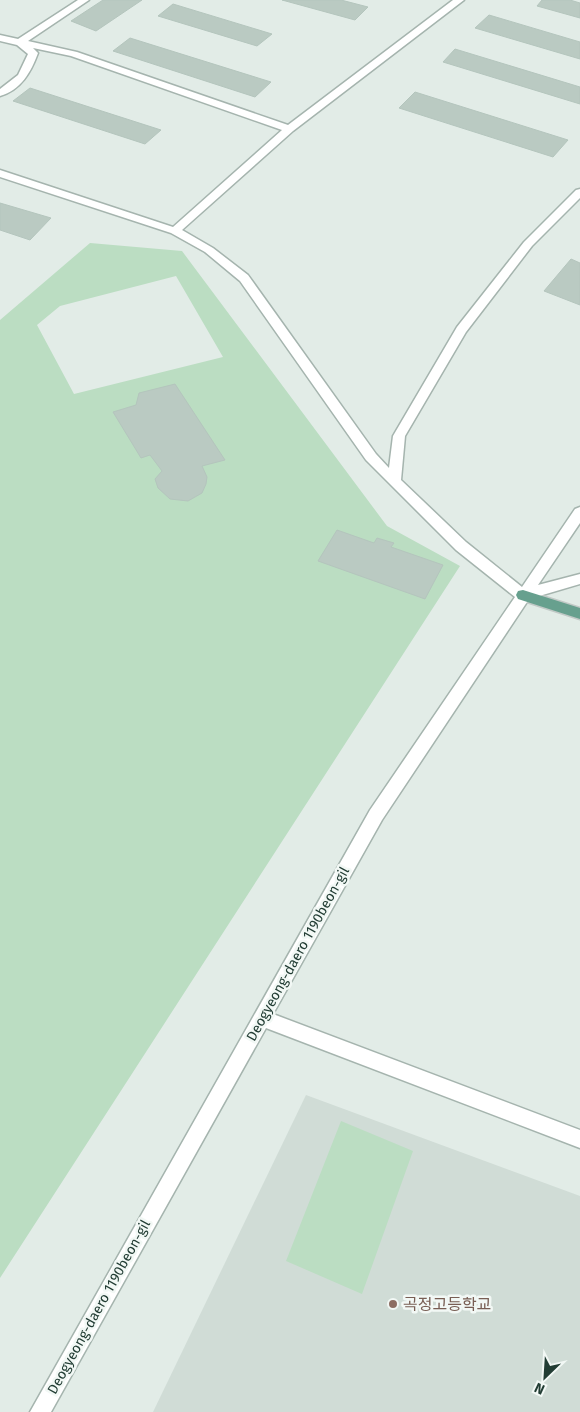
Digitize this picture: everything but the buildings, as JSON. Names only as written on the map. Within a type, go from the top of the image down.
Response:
[{"type":"main road","points":[[523,595],[580,614]]},
{"type":"street","points":[[20,42],[84,0]]},
{"type":"street","points":[[175,231],[289,129],[459,0]]},
{"type":"street","points":[[0,38],[74,54],[289,129]]},
{"type":"street","points":[[0,93],[15,85],[26,74],[33,53],[20,42]]},
{"type":"street","points":[[0,173],[175,231],[209,250],[244,278],[371,457],[394,482],[461,546],[523,595],[580,579]]},
{"type":"street","points":[[394,482],[399,436],[461,330],[528,244],[580,192]]},
{"type":"street","name":"Deogyeong-daero 1190beon-gil","points":[[40,1412],[376,815],[580,512]]},
{"type":"street","points":[[262,1018],[580,1139]]},
{"type":"shaded area","name":"곡정고등학교","points":[[306,1095],[580,1196],[580,1412],[153,1412]]},
{"type":"green space","points":[[90,243],[182,251],[387,526],[460,566],[0,1278],[0,320]],"holes":[[[176,276],[223,357],[74,394],[37,325],[60,306]]]},
{"type":"green space","points":[[341,1121],[413,1151],[362,1294],[286,1261]]},
{"type":"place","name":"곡정고등학교","points":[[393,1304]]}]
